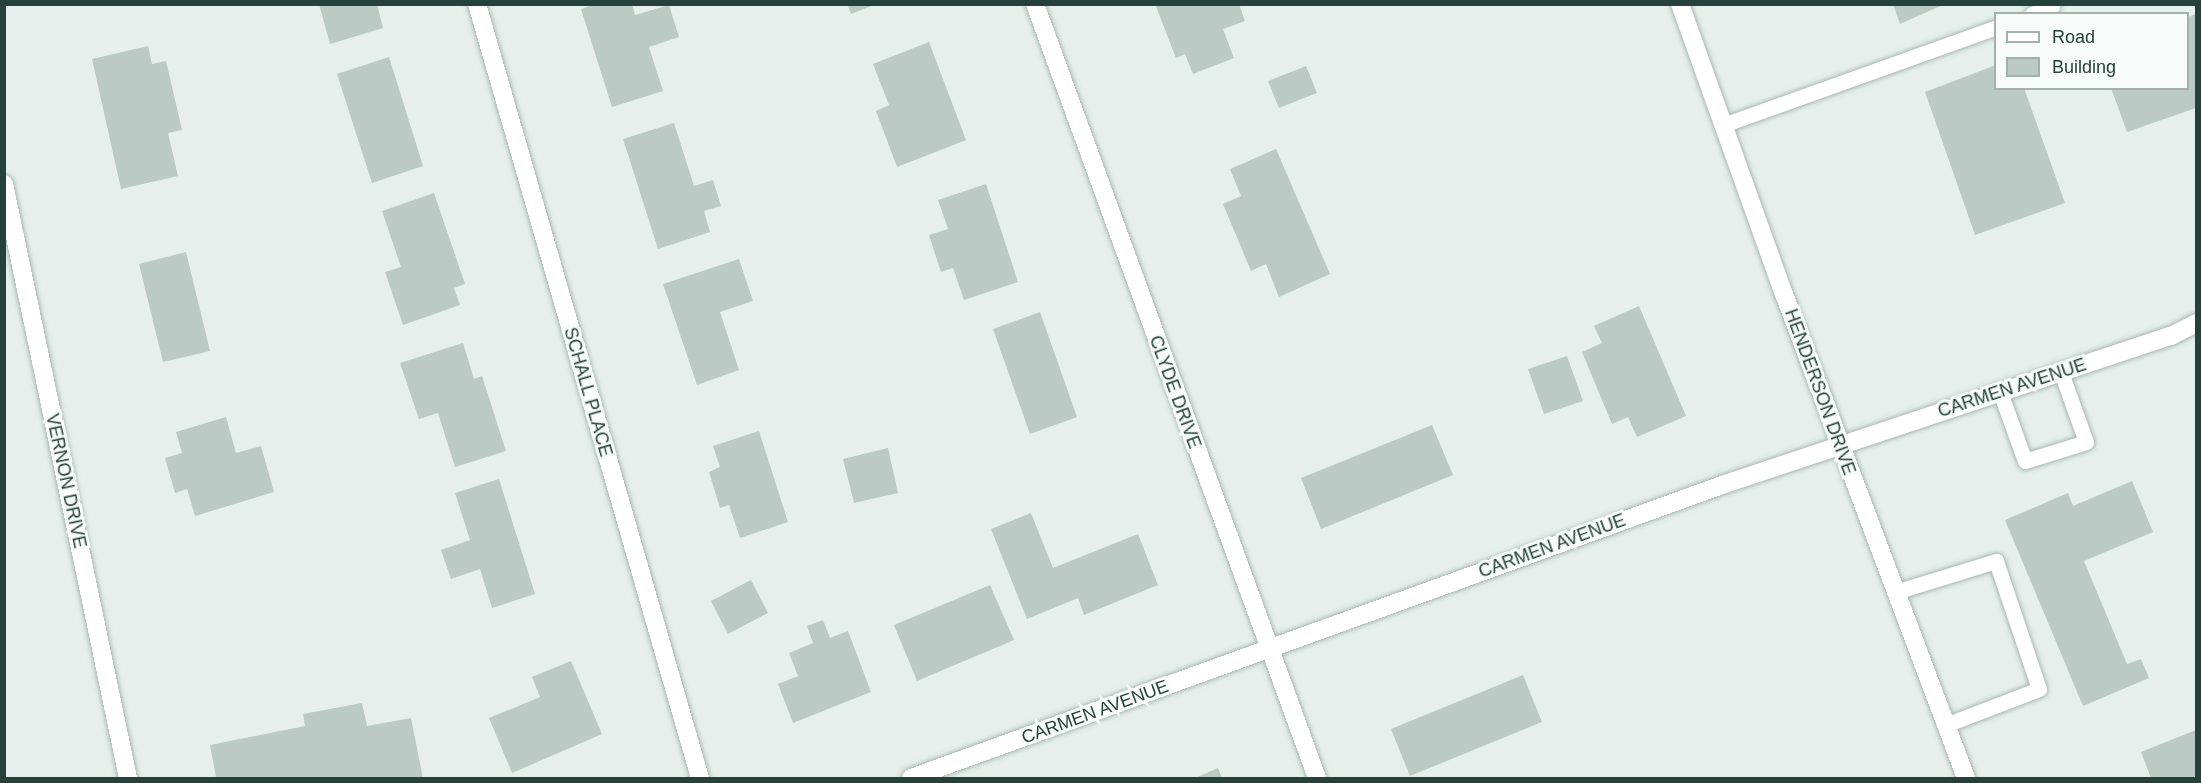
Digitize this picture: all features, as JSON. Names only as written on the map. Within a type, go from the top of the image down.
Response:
[{"type":"street","name":"SCHALL PLACE","points":[[477,4],[700,778]]},
{"type":"street","name":"CLYDE DRIVE","points":[[1035,4],[1317,778]]},
{"type":"street","name":"HENDERSON DRIVE","points":[[1680,4],[1839,444],[1966,778]]},
{"type":"street","name":"VERNON DRIVE","points":[[4,184],[128,778]]},
{"type":"street","name":"CARMEN AVENUE","points":[[911,778],[1839,444],[2171,336],[2196,323]]},
{"type":"lane","points":[[2037,12],[2052,6]]},
{"type":"lane","points":[[1723,125],[1994,27]]},
{"type":"lane","points":[[2000,392],[2025,461],[2086,442],[2061,372]]},
{"type":"lane","points":[[1895,592],[1996,561],[2039,689],[1945,725]]},
{"type":"building","points":[[319,4],[377,4],[383,28],[330,44]]},
{"type":"building","points":[[596,4],[632,4],[635,15],[669,5],[679,37],[649,47],[663,91],[612,107],[581,9]]},
{"type":"building","points":[[847,4],[874,4],[874,5],[851,14]]},
{"type":"building","points":[[1155,4],[1239,4],[1245,21],[1223,29],[1234,58],[1193,74],[1185,54],[1176,58]]},
{"type":"building","points":[[1893,4],[1945,4],[1900,24]]},
{"type":"building","points":[[2196,14],[2196,108],[2127,132],[2112,90],[2189,90],[2189,17]]},
{"type":"building","points":[[929,42],[966,140],[897,167],[876,111],[889,105],[873,64]]},
{"type":"building","points":[[148,46],[152,64],[166,61],[182,130],[168,133],[178,176],[121,189],[92,59]]},
{"type":"building","points":[[389,57],[423,166],[372,183],[337,74]]},
{"type":"building","points":[[1306,66],[1317,93],[1279,108],[1268,81]]},
{"type":"building","points":[[1994,66],[1994,90],[2025,90],[2065,203],[1975,235],[1925,92]]},
{"type":"building","points":[[674,123],[694,186],[713,180],[721,206],[704,211],[710,232],[658,249],[623,139]]},
{"type":"building","points":[[1276,149],[1330,274],[1279,297],[1266,264],[1251,271],[1223,204],[1241,196],[1230,169]]},
{"type":"building","points":[[986,184],[1018,282],[964,300],[953,268],[941,272],[929,235],[948,229],[938,200]]},
{"type":"building","points":[[434,193],[465,284],[454,288],[460,305],[403,325],[385,272],[401,267],[382,211]]},
{"type":"building","points":[[186,252],[210,351],[163,362],[139,264]]},
{"type":"building","points":[[739,259],[753,301],[720,312],[739,370],[697,385],[663,284]]},
{"type":"building","points":[[1639,306],[1686,416],[1637,437],[1628,417],[1612,424],[1582,352],[1602,343],[1594,326]]},
{"type":"building","points":[[1040,312],[1077,417],[1030,434],[993,329]]},
{"type":"building","points":[[463,343],[474,379],[482,376],[506,451],[455,467],[438,413],[419,419],[400,363]]},
{"type":"building","points":[[1567,356],[1583,401],[1544,414],[1528,369]]},
{"type":"building","points":[[226,417],[236,453],[261,446],[274,492],[195,516],[187,489],[175,493],[165,458],[182,453],[176,432]]},
{"type":"building","points":[[1432,425],[1453,475],[1321,529],[1301,478]]},
{"type":"building","points":[[759,431],[788,522],[740,538],[729,505],[720,508],[709,472],[720,467],[713,446]]},
{"type":"building","points":[[888,448],[898,493],[854,503],[843,459]]},
{"type":"building","points":[[499,479],[535,594],[492,608],[480,569],[451,579],[441,550],[470,540],[455,493]]},
{"type":"building","points":[[2132,481],[2153,532],[2084,561],[2127,664],[2141,659],[2149,678],[2083,706],[2005,520],[2068,493],[2073,506]]},
{"type":"building","points":[[1031,513],[1053,568],[1138,534],[1158,585],[1084,615],[1078,598],[1027,619],[991,529]]},
{"type":"building","points":[[751,580],[768,613],[728,634],[711,601]]},
{"type":"building","points":[[990,585],[1014,640],[917,681],[894,625]]},
{"type":"building","points":[[823,620],[830,638],[848,631],[871,692],[793,723],[778,684],[798,676],[789,653],[813,643],[807,626]]},
{"type":"building","points":[[571,661],[602,734],[512,773],[489,718],[540,697],[532,677]]},
{"type":"building","points":[[1523,675],[1542,722],[1410,776],[1391,729]]},
{"type":"building","points":[[362,703],[367,726],[411,718],[423,778],[216,778],[210,745],[305,726],[303,714]]},
{"type":"building","points":[[2196,730],[2196,778],[2151,778],[2141,752]]},
{"type":"building","points":[[1218,768],[1222,778],[1195,778]]}]
